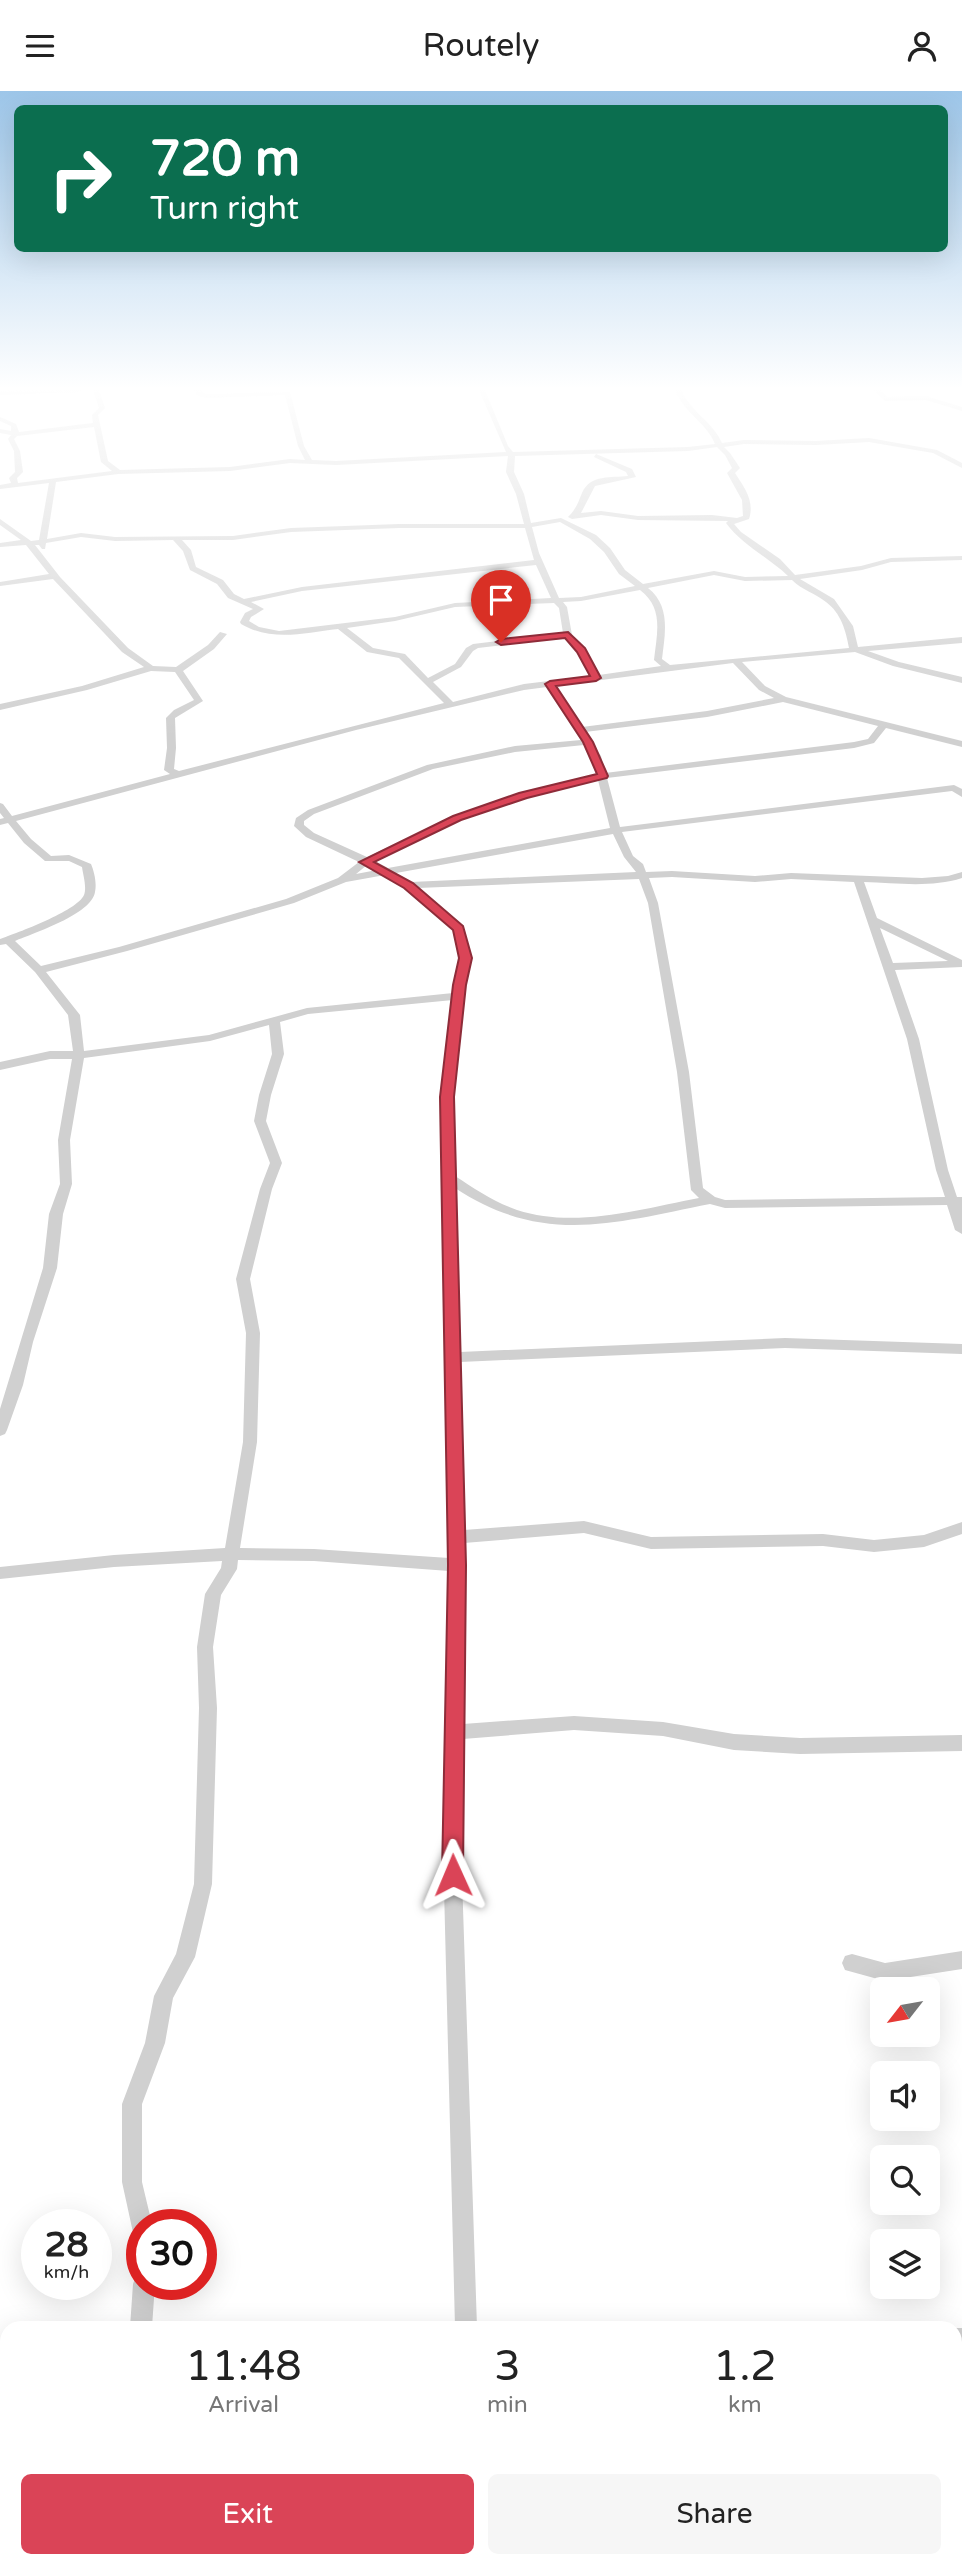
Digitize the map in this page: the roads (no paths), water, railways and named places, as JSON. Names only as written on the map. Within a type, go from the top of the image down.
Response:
[{"type":"street","points":[[39,555],[49,506]]},
{"type":"street","points":[[523,506],[539,562],[556,600],[563,607],[568,635],[582,650],[596,678]]},
{"type":"street","points":[[574,516],[584,506]]},
{"type":"street","points":[[748,506],[747,517],[730,523],[735,531],[800,584],[831,601],[849,626],[854,649]]},
{"type":"street","points":[[0,545],[81,535],[115,540],[233,538],[300,529],[528,526],[598,511],[635,518],[699,515],[736,520]]},
{"type":"street","points":[[561,520],[593,537],[607,550],[622,572],[656,598],[662,624],[658,660],[669,669]]},
{"type":"street","points":[[0,521],[29,543],[54,576],[120,644],[151,668]]},
{"type":"street","points":[[175,538],[187,550],[193,568],[220,582],[231,596],[260,609],[245,618],[244,622],[256,629],[279,634],[395,619],[455,605],[582,599],[641,585],[714,573],[765,580],[862,568],[891,559],[962,558]]},
{"type":"street","points":[[244,601],[302,589],[539,562]]},
{"type":"street","points":[[0,584],[54,576]]},
{"type":"street","points":[[341,627],[370,650],[402,656],[450,704]]},
{"type":"street","points":[[0,706],[85,688],[151,668],[178,670],[211,647],[223,634]]},
{"type":"street","points":[[428,681],[452,669],[476,646],[568,635]]},
{"type":"street","points":[[5,821],[450,704],[550,684],[736,661],[962,640]]},
{"type":"street","points":[[854,649],[896,664],[962,680]]},
{"type":"street","points":[[736,661],[762,688],[783,699],[962,744]]},
{"type":"street","points":[[178,670],[200,699],[172,715],[168,723],[171,741],[169,770],[179,775]]},
{"type":"street","points":[[550,684],[583,736],[603,776],[616,830],[629,857],[639,866],[653,903],[683,1072],[697,1190],[709,1201]]},
{"type":"street","points":[[466,2321],[452,1848],[457,1565],[447,1097],[458,996],[466,958],[459,928],[408,885],[310,835],[299,826],[299,820],[311,812],[430,767],[515,748],[783,699]]},
{"type":"street","points":[[342,880],[365,862],[457,818],[523,795],[603,776],[854,745],[871,741],[883,726]]},
{"type":"street","points":[[39,970],[183,933],[290,901],[342,880],[384,871],[616,830],[958,791],[961,778]]},
{"type":"street","points":[[0,806],[5,821],[48,859],[77,859],[87,866],[90,894],[85,903],[73,911],[4,942],[39,970],[74,1015],[79,1055],[64,1140],[66,1184],[56,1214],[50,1268],[0,1430]]},
{"type":"street","points":[[408,885],[699,874],[755,879],[791,876],[922,881],[962,875]]},
{"type":"street","points":[[858,879],[913,1039],[942,1170],[957,1201],[962,1230]]},
{"type":"street","points":[[872,919],[941,951],[962,964]]},
{"type":"street","points":[[888,967],[962,964]]},
{"type":"street","points":[[0,1066],[50,1055],[79,1055],[210,1038],[307,1011],[329,1011],[458,996]]},
{"type":"street","points":[[138,2209],[132,2182],[132,2104],[155,2043],[164,1996],[185,1957],[202,1884],[208,1708],[205,1647],[213,1594],[229,1569],[250,1442],[253,1333],[243,1279],[266,1189],[276,1163],[260,1121],[278,1055],[274,1019]]},
{"type":"street","points":[[450,1179],[477,1199],[536,1221],[621,1219],[709,1201],[738,1204],[957,1201]]},
{"type":"street","points":[[451,1357],[785,1343],[962,1349]]},
{"type":"street","points":[[456,1537],[584,1527],[650,1543],[823,1540],[874,1546],[924,1541],[962,1528]]},
{"type":"street","points":[[0,1573],[127,1558],[231,1554],[363,1558],[457,1565]]},
{"type":"street","points":[[454,1732],[574,1723],[663,1729],[734,1742],[800,1746],[962,1743]]},
{"type":"street","points":[[852,1963],[885,1972],[962,1960]]},
{"type":"street","points":[[141,2321],[143,2300]]}]
